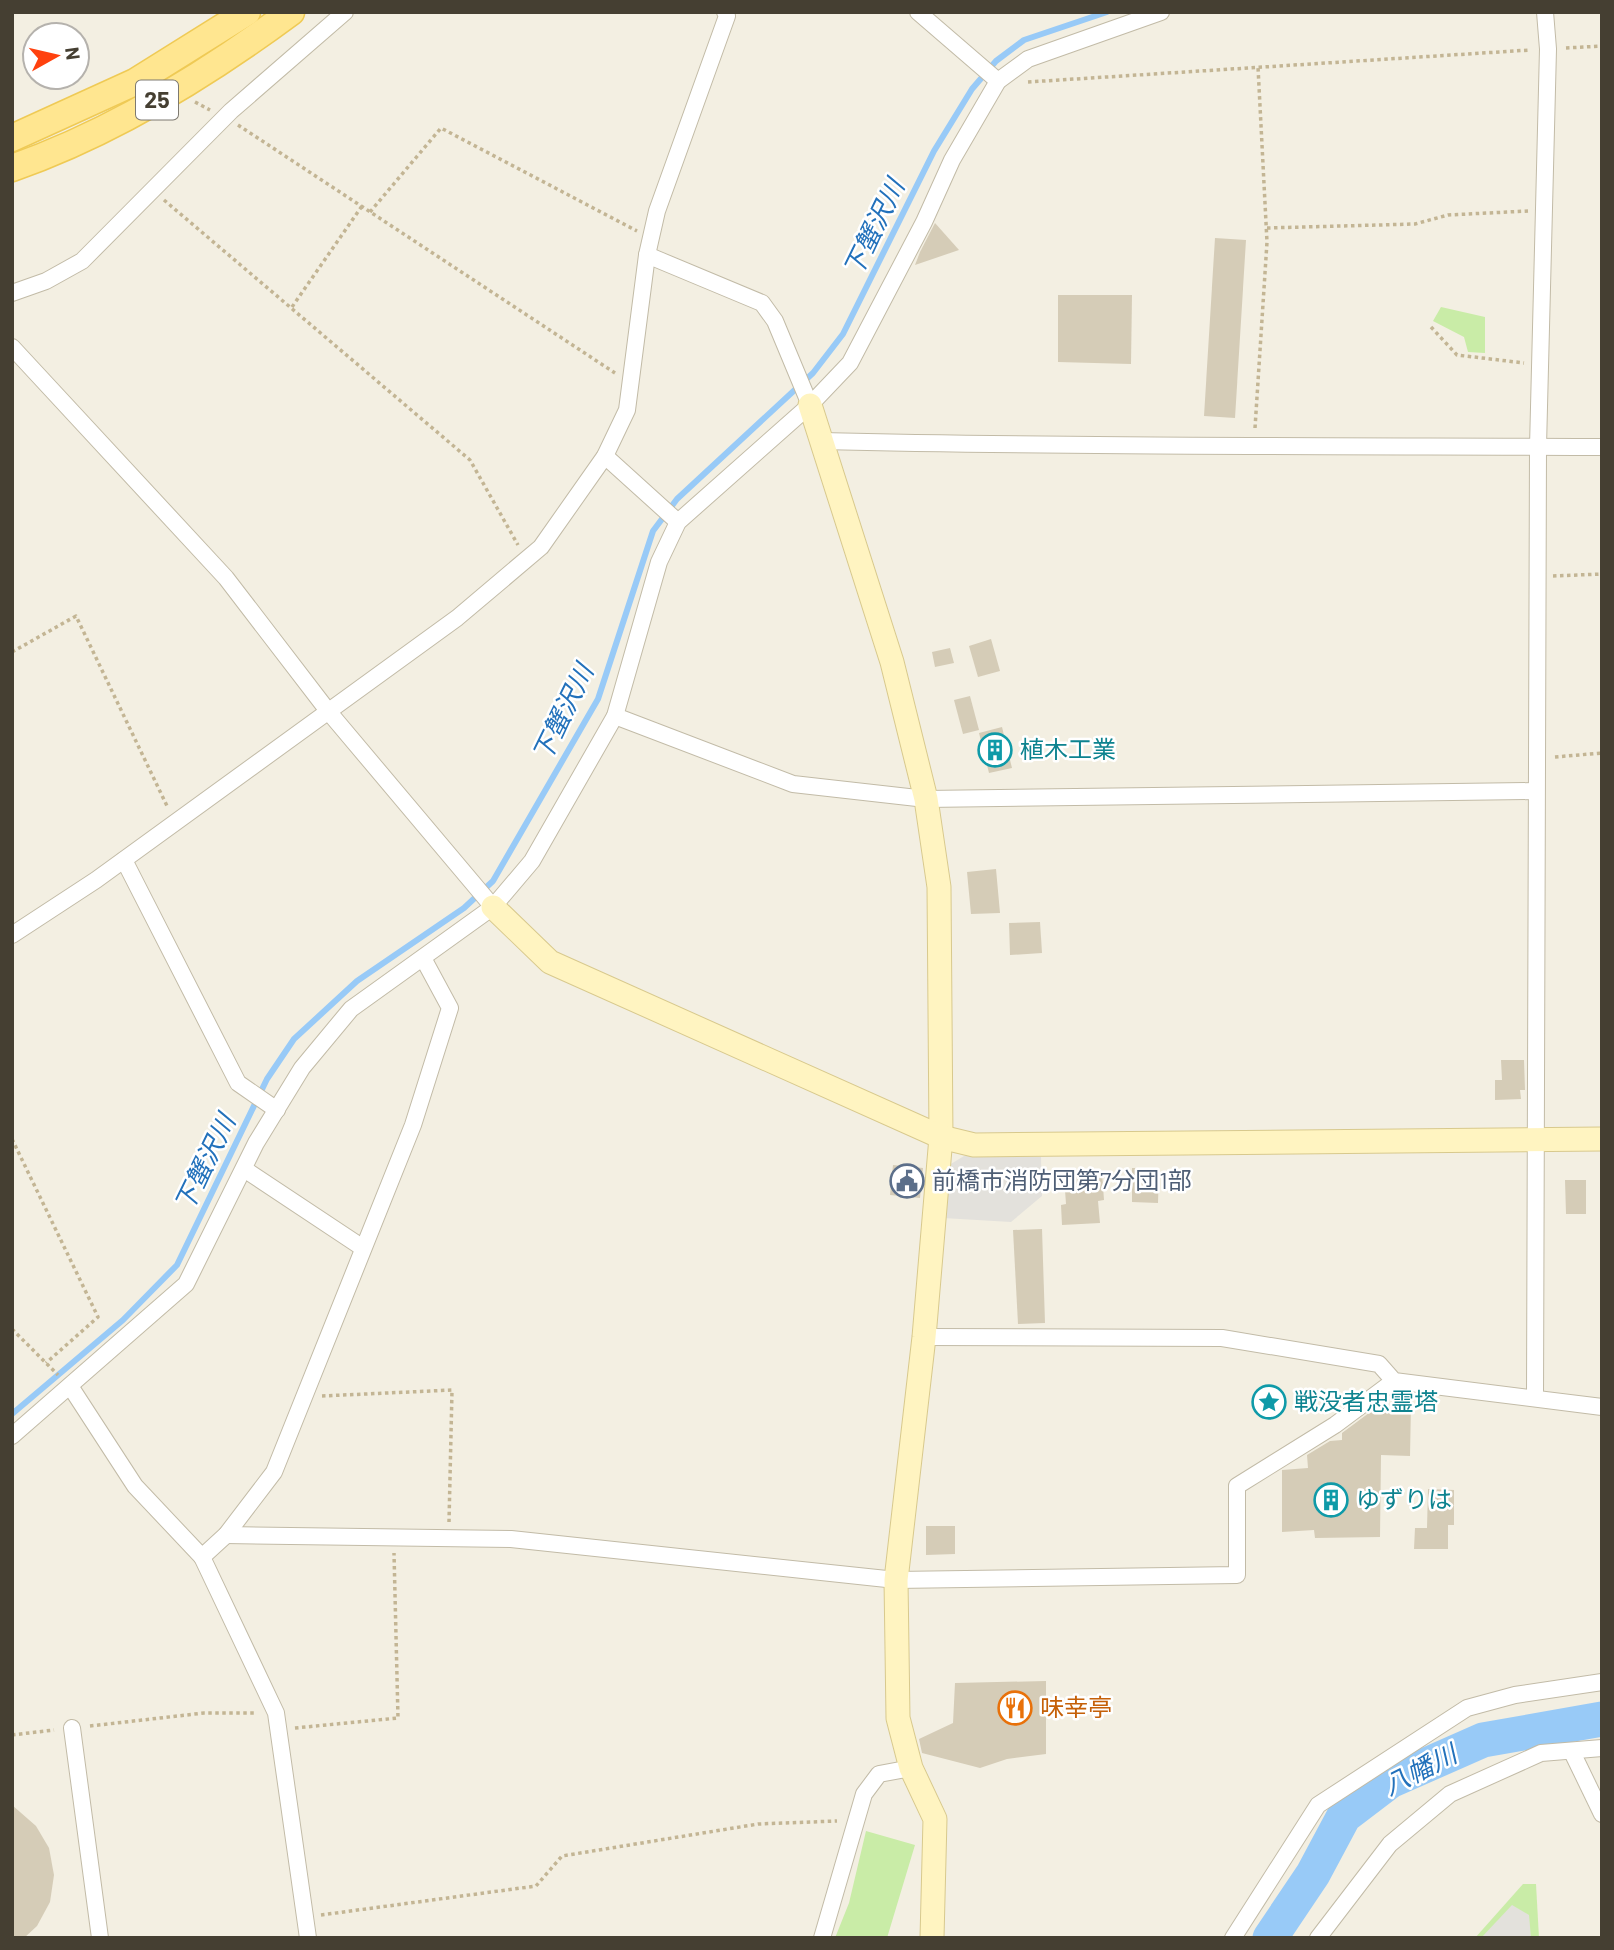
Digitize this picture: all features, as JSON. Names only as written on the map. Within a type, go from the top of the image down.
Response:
[{"type":"main road","name":"25","points":[[12,138],[135,82],[247,12]]},
{"type":"main road","name":"25","points":[[12,168],[89,135],[192,81],[291,12]]},
{"type":"street","points":[[12,293],[46,281],[82,261],[225,117],[345,12]]},
{"type":"street","points":[[12,935],[124,860],[457,618],[541,547],[605,456],[627,410],[647,255],[657,211],[727,16],[725,12]]},
{"type":"street","points":[[918,12],[998,80]]},
{"type":"street","points":[[12,1436],[186,1284],[244,1169],[302,1068],[351,1009],[493,907],[532,861],[615,716],[659,562],[678,522],[810,405],[850,363],[952,160],[998,80],[1028,59],[1161,12]]},
{"type":"street","points":[[1535,1397],[1535,791],[1538,447],[1548,49],[1545,12]]},
{"type":"street","points":[[647,255],[762,303],[775,321],[810,405],[892,662],[926,799],[939,887],[941,1137],[923,1337],[896,1580],[898,1718],[911,1768],[935,1819],[932,1938]]},
{"type":"street","points":[[12,347],[226,578],[328,712],[493,907],[550,962],[941,1137],[974,1145],[1602,1139]]},
{"type":"street","points":[[821,441],[1051,446],[1254,444],[1602,447]]},
{"type":"street","points":[[605,456],[678,522]]},
{"type":"street","points":[[615,716],[793,784],[926,799],[1535,791]]},
{"type":"street","points":[[124,860],[238,1083],[277,1110]]},
{"type":"street","points":[[202,1557],[226,1535],[274,1472],[412,1125],[450,1008],[423,958]]},
{"type":"street","points":[[244,1169],[363,1248]]},
{"type":"street","points":[[923,1337],[1222,1338],[1379,1364],[1394,1381],[1602,1407]]},
{"type":"street","points":[[226,1535],[512,1539],[896,1580],[1237,1575],[1237,1486],[1335,1425],[1394,1381]]},
{"type":"street","points":[[70,1386],[135,1486],[202,1557],[276,1713],[308,1938]]},
{"type":"street","points":[[1233,1938],[1318,1805],[1468,1708],[1515,1695],[1602,1682]]},
{"type":"street","points":[[72,1728],[100,1938]]},
{"type":"street","points":[[1318,1938],[1390,1844],[1450,1794],[1541,1753],[1602,1748]]},
{"type":"street","points":[[1572,1752],[1602,1814]]},
{"type":"street","points":[[822,1938],[864,1794],[879,1774],[911,1768]]},
{"type":"path","points":[[998,80],[1019,82],[1602,46]]},
{"type":"path","points":[[1254,444],[1266,228],[1258,67]]},
{"type":"path","points":[[195,102],[225,117],[631,384]]},
{"type":"path","points":[[370,212],[441,128],[651,238]]},
{"type":"path","points":[[151,189],[470,460],[526,559]]},
{"type":"path","points":[[292,307],[362,206]]},
{"type":"path","points":[[1266,228],[1415,224],[1447,215],[1544,210]]},
{"type":"path","points":[[1431,327],[1457,355],[1540,365]]},
{"type":"path","points":[[1537,578],[1602,573]]},
{"type":"path","points":[[12,652],[76,616],[175,822]]},
{"type":"path","points":[[1536,759],[1602,753]]},
{"type":"path","points":[[12,1139],[98,1317],[47,1363]]},
{"type":"path","points":[[12,1329],[70,1386]]},
{"type":"path","points":[[304,1397],[452,1390],[448,1538]]},
{"type":"path","points":[[279,1730],[398,1718],[393,1537]]},
{"type":"path","points":[[12,1735],[204,1713],[276,1713]]},
{"type":"path","points":[[305,1917],[536,1886],[562,1856],[626,1843],[758,1824],[856,1821]]},
{"type":"green space","points":[[1441,307],[1485,317],[1485,353],[1468,352],[1464,337],[1433,321]]},
{"type":"green space","points":[[866,1831],[915,1845],[887,1938],[835,1938],[849,1903]]},
{"type":"green space","points":[[1523,1884],[1536,1884],[1539,1938],[1475,1938]]},
{"type":"shaded area","points":[[964,1156],[1041,1157],[1042,1196],[1011,1222],[943,1218],[946,1167]]},
{"type":"shaded area","points":[[1512,1905],[1529,1915],[1531,1938],[1481,1938]]},
{"type":"building","points":[[935,223],[959,250],[915,265],[920,252]]},
{"type":"building","points":[[1215,238],[1246,240],[1235,418],[1204,416]]},
{"type":"building","points":[[1058,295],[1132,295],[1131,364],[1058,362]]},
{"type":"building","points":[[991,639],[1000,671],[978,677],[969,646]]},
{"type":"building","points":[[950,648],[954,663],[935,667],[932,652]]},
{"type":"building","points":[[970,696],[979,730],[963,734],[954,700]]},
{"type":"building","name":"植木工業","points":[[1002,727],[1012,768],[989,773],[979,733]]},
{"type":"building","points":[[996,869],[1000,913],[971,914],[967,872]]},
{"type":"building","points":[[1040,922],[1042,953],[1010,955],[1009,923]]},
{"type":"building","points":[[1501,1060],[1524,1060],[1525,1090],[1520,1090],[1521,1099],[1495,1100],[1495,1080],[1502,1080]]},
{"type":"building","name":"前橋市消防団第7分団1部","points":[[893,1165],[923,1168],[920,1198],[890,1195]]},
{"type":"building","points":[[1132,1168],[1159,1168],[1158,1203],[1132,1202]]},
{"type":"building","points":[[1102,1173],[1104,1200],[1098,1201],[1100,1223],[1062,1225],[1061,1205],[1066,1204],[1064,1176]]},
{"type":"building","points":[[1565,1180],[1586,1180],[1586,1214],[1566,1214]]},
{"type":"building","points":[[1042,1229],[1045,1323],[1018,1324],[1013,1230]]},
{"type":"building","name":"ゆずりは","points":[[1391,1403],[1411,1404],[1410,1456],[1381,1455],[1380,1537],[1315,1538],[1314,1530],[1282,1532],[1282,1470],[1308,1468],[1307,1455],[1330,1441],[1342,1440],[1342,1433],[1373,1410],[1391,1409]]},
{"type":"building","points":[[1428,1489],[1454,1490],[1454,1525],[1448,1525],[1448,1549],[1414,1549],[1415,1528],[1427,1528]]},
{"type":"building","points":[[926,1526],[955,1526],[955,1554],[926,1555]]},
{"type":"building","points":[[1046,1681],[1046,1754],[1007,1759],[980,1768],[922,1753],[919,1739],[953,1723],[955,1683]]},
{"type":"building","points":[[12,1805],[36,1826],[49,1848],[54,1875],[50,1902],[37,1926],[24,1938],[12,1938]]},
{"type":"waterway","name":"下蟹沢川","points":[[12,1414],[123,1320],[177,1265],[267,1079],[294,1039],[357,981],[464,908],[493,881],[598,699],[653,531],[677,499],[813,373],[843,334],[934,151],[972,89],[996,61],[1024,40],[1107,12]]},
{"type":"waterway","name":"八幡川","points":[[1270,1938],[1313,1874],[1344,1816],[1390,1781],[1483,1740],[1602,1719]]},
{"type":"place","name":"植木工業","points":[[995,750]]},
{"type":"place","name":"前橋市消防団第7分団1部","points":[[907,1181]]},
{"type":"place","name":"戦没者忠霊塔","points":[[1269,1402]]},
{"type":"place","name":"ゆずりは","points":[[1331,1500]]},
{"type":"place","name":"味幸亭","points":[[1015,1708]]}]
